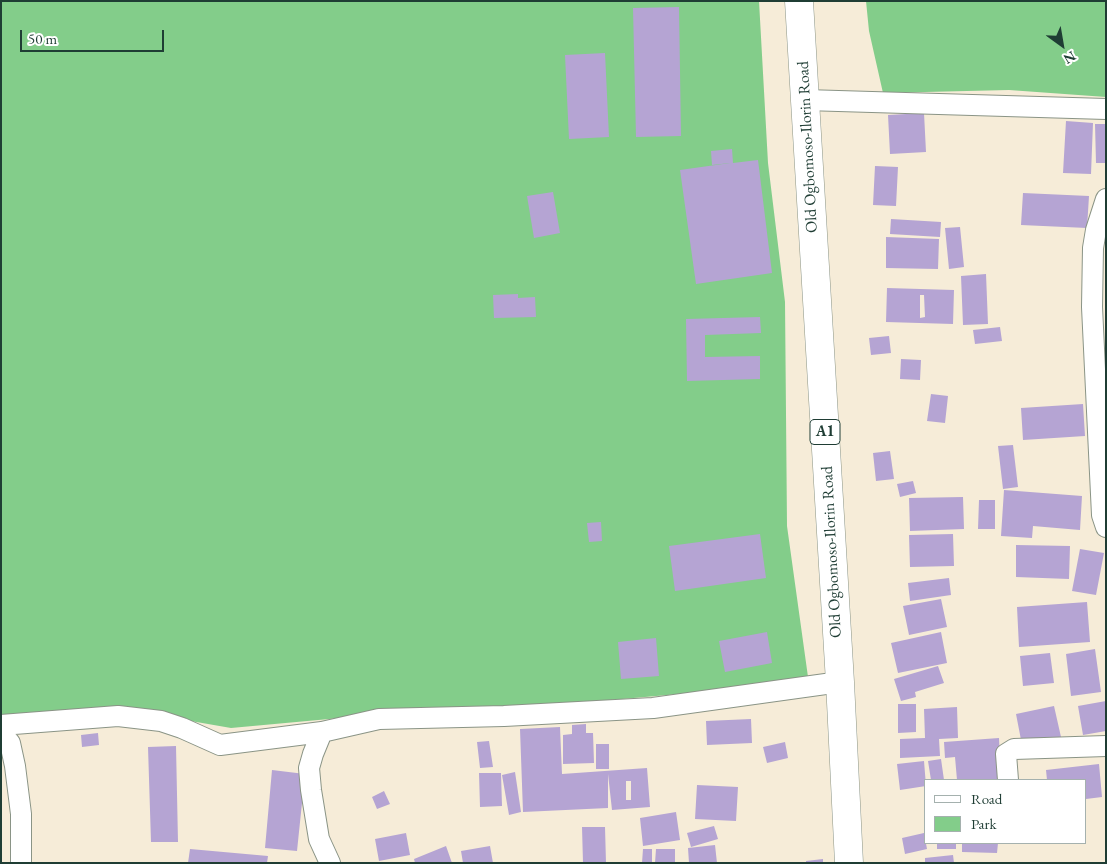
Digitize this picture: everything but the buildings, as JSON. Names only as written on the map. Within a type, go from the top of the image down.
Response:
[{"type":"highway","name":"Old Ogbomoso-Ilorin Road","points":[[799,1],[849,863]]},
{"type":"street","points":[[805,100],[1106,110]]},
{"type":"street","points":[[1106,199],[1096,230],[1093,248],[1092,307],[1102,515],[1106,527]]},
{"type":"street","points":[[1,725],[118,716],[161,722],[182,728],[220,745],[322,732],[379,719],[504,716],[653,708],[840,682]]},
{"type":"street","points":[[1,732],[10,743],[14,766],[21,814],[21,863]]},
{"type":"street","points":[[322,732],[309,768],[319,839],[330,863]]},
{"type":"street","points":[[1008,779],[1006,754],[1014,749],[1106,746]]},
{"type":"green space","points":[[1,1],[759,1],[768,163],[785,302],[787,526],[808,677],[724,690],[543,706],[340,718],[231,728],[185,720],[1,716]]},
{"type":"green space","points":[[866,1],[1106,1],[1106,97],[1009,90],[883,93],[869,31]]}]
